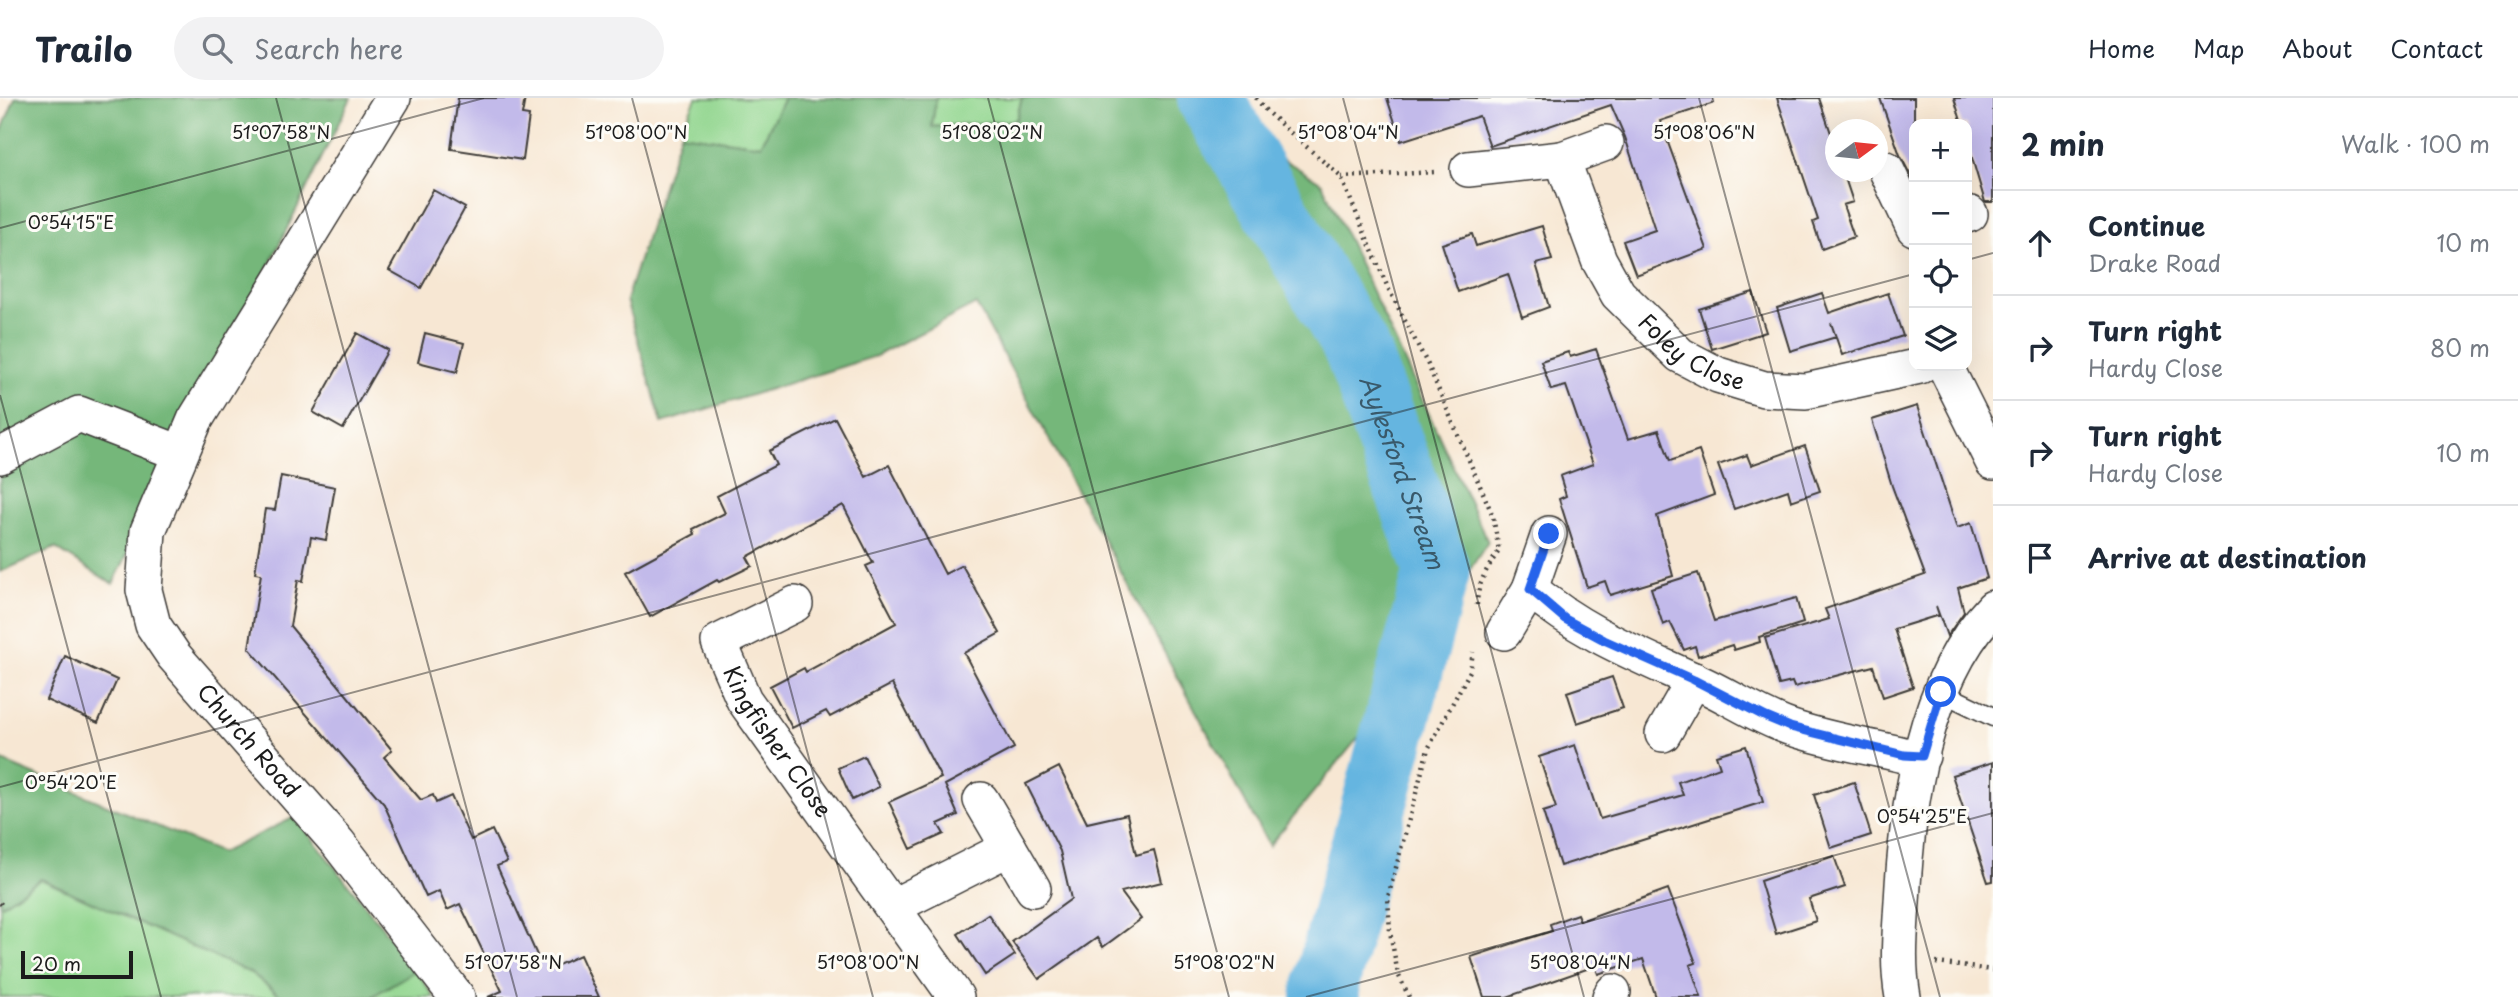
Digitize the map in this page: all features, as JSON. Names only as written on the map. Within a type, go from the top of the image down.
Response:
[{"type":"street","name":"Church Road","points":[[393,98],[195,420],[148,531],[144,590],[153,625],[223,716],[338,843],[457,997]]},
{"type":"street","points":[[1468,169],[1562,159],[1606,143]]},
{"type":"street","name":"Foley Close","points":[[1562,159],[1599,260],[1618,294],[1680,355],[1718,375],[1753,386],[1806,391],[1909,368]]},
{"type":"street","points":[[1888,173],[1909,217]]},
{"type":"street","points":[[1948,371],[1993,462]]},
{"type":"street","points":[[0,456],[79,414],[180,453]]},
{"type":"street","points":[[1485,631],[1530,589],[1549,534]]},
{"type":"street","points":[[1530,589],[1565,619],[1594,635],[1790,727],[1904,755],[1922,756]]},
{"type":"street","name":"Kingfisher Close","points":[[795,604],[719,642],[744,700],[894,906],[956,997]]},
{"type":"street","points":[[1903,997],[1898,954],[1909,811],[1941,692],[1977,625],[1993,608]]},
{"type":"street","points":[[1663,734],[1694,680]]},
{"type":"street","points":[[981,800],[1033,889]]},
{"type":"street","points":[[894,906],[1009,848]]},
{"type":"lane","points":[[1941,692],[1993,716]]},
{"type":"path","points":[[1256,98],[1267,112],[1341,177],[1388,288],[1428,365],[1493,516],[1499,551],[1484,572],[1477,594],[1485,631],[1470,671],[1428,749],[1388,897],[1390,932],[1398,974],[1409,997]]},
{"type":"path","points":[[1341,177],[1468,169]]},
{"type":"path","points":[[1898,954],[1972,969],[1993,970]]},
{"type":"green space","points":[[15,98],[351,98],[113,584],[55,548],[0,572],[0,135]]},
{"type":"green space","points":[[696,98],[784,98],[761,145],[680,134]]},
{"type":"green space","points":[[784,98],[936,98],[932,127],[1016,120],[1022,98],[1183,98],[1322,183],[1488,542],[1364,731],[1269,846],[976,304],[876,356],[662,423],[626,300],[680,134],[761,145]]},
{"type":"green space","points":[[936,98],[1022,98],[1016,120],[931,127]]},
{"type":"green space","points":[[0,760],[221,853],[295,817],[416,970],[371,997],[282,997],[251,973],[41,879],[0,906]]},
{"type":"green space","points":[[41,879],[251,973],[282,997],[0,997],[0,906]]},
{"type":"green space","points":[[416,970],[434,997],[371,997]]},
{"type":"building","points":[[458,98],[525,98],[522,115],[529,116],[523,160],[451,149]]},
{"type":"building","points":[[1387,98],[1713,98],[1714,103],[1660,121],[1707,249],[1636,275],[1623,241],[1655,230],[1625,137],[1611,105],[1490,146],[1479,116],[1401,141]]},
{"type":"building","points":[[1777,98],[1819,98],[1826,119],[1825,182],[1846,182],[1853,202],[1843,205],[1854,237],[1822,249],[1813,222],[1818,220]]},
{"type":"building","points":[[1880,98],[1914,98],[1914,119],[1909,119],[1909,172],[1900,155]]},
{"type":"building","points":[[1954,98],[1993,98],[1993,202],[1985,202],[1972,158],[1972,119],[1960,119]]},
{"type":"building","points":[[433,190],[465,208],[421,288],[389,270]]},
{"type":"building","points":[[1542,226],[1552,260],[1536,264],[1549,307],[1522,317],[1508,274],[1458,292],[1442,244],[1472,234],[1476,246]]},
{"type":"building","points":[[1753,292],[1766,332],[1712,349],[1699,309]]},
{"type":"building","points":[[1822,293],[1829,313],[1888,293],[1903,336],[1842,355],[1836,337],[1790,351],[1777,308]]},
{"type":"building","points":[[357,333],[388,350],[343,429],[313,412]]},
{"type":"building","points":[[425,333],[464,343],[457,372],[418,362]]},
{"type":"building","points":[[1596,349],[1628,439],[1659,430],[1670,461],[1699,451],[1714,495],[1657,516],[1673,576],[1610,595],[1605,581],[1587,587],[1559,499],[1566,496],[1560,476],[1593,464],[1566,386],[1551,390],[1541,361],[1568,352],[1570,357]]},
{"type":"building","points":[[1917,406],[1957,528],[1971,523],[1987,578],[1958,588],[1964,612],[1947,636],[1936,606],[1939,615],[1894,629],[1913,687],[1883,697],[1873,666],[1794,687],[1792,682],[1779,685],[1765,638],[1829,619],[1825,609],[1925,575],[1892,486],[1872,420]]},
{"type":"building","points":[[835,418],[866,477],[889,465],[945,574],[962,565],[1000,633],[964,653],[1014,748],[945,785],[958,815],[938,824],[944,834],[911,849],[889,802],[941,778],[892,684],[830,717],[826,711],[792,728],[770,686],[804,668],[806,672],[896,623],[866,566],[873,563],[843,505],[747,557],[752,566],[719,582],[717,580],[650,617],[625,572],[695,534],[693,529],[725,513],[717,496],[776,465],[769,451]]},
{"type":"building","points":[[1805,446],[1820,491],[1791,501],[1788,490],[1734,509],[1718,465],[1747,455],[1751,465]]},
{"type":"building","points":[[281,476],[335,487],[326,540],[311,537],[303,581],[298,580],[290,626],[392,750],[384,757],[421,800],[433,795],[436,803],[451,796],[471,840],[492,830],[507,862],[497,866],[540,962],[550,958],[554,967],[580,955],[599,997],[488,997],[502,991],[460,904],[447,910],[439,891],[426,897],[384,804],[249,648],[261,574],[255,573],[265,509],[275,510]]},
{"type":"building","points":[[1698,573],[1714,621],[1796,598],[1803,623],[1759,637],[1760,642],[1734,650],[1732,645],[1698,656],[1695,646],[1684,650],[1670,622],[1663,625],[1651,588]]},
{"type":"building","points":[[65,656],[117,680],[98,723],[46,700]]},
{"type":"building","points":[[1612,677],[1623,708],[1577,723],[1567,692]]},
{"type":"building","points":[[1575,745],[1600,819],[1683,795],[1678,782],[1720,767],[1716,755],[1746,746],[1763,802],[1560,866],[1543,812],[1556,808],[1539,757]]},
{"type":"building","points":[[864,756],[879,787],[852,800],[838,768]]},
{"type":"building","points":[[1993,762],[1993,881],[1988,882],[1952,775]]},
{"type":"building","points":[[1059,767],[1087,823],[1127,814],[1136,855],[1154,850],[1162,882],[1121,892],[1141,919],[1103,947],[1097,938],[1039,979],[1012,942],[1071,899],[1060,851],[1026,784]]},
{"type":"building","points":[[1854,782],[1871,835],[1831,848],[1814,795]]},
{"type":"building","points":[[1834,856],[1845,887],[1809,899],[1816,921],[1776,934],[1760,881]]},
{"type":"building","points":[[1668,889],[1696,963],[1690,965],[1701,997],[1656,997],[1643,959],[1598,974],[1595,966],[1507,997],[1484,997],[1471,957],[1552,931],[1550,924],[1577,914],[1580,921]]},
{"type":"building","points":[[988,914],[1015,955],[985,975],[958,934]]},
{"type":"waterway","name":"Aylesford Stream","points":[[1210,98],[1356,348],[1437,571],[1324,992],[1327,997]]},
{"type":"route","points":[[1549,534],[1530,589],[1565,619],[1790,727],[1904,755],[1922,756],[1941,692]]}]
